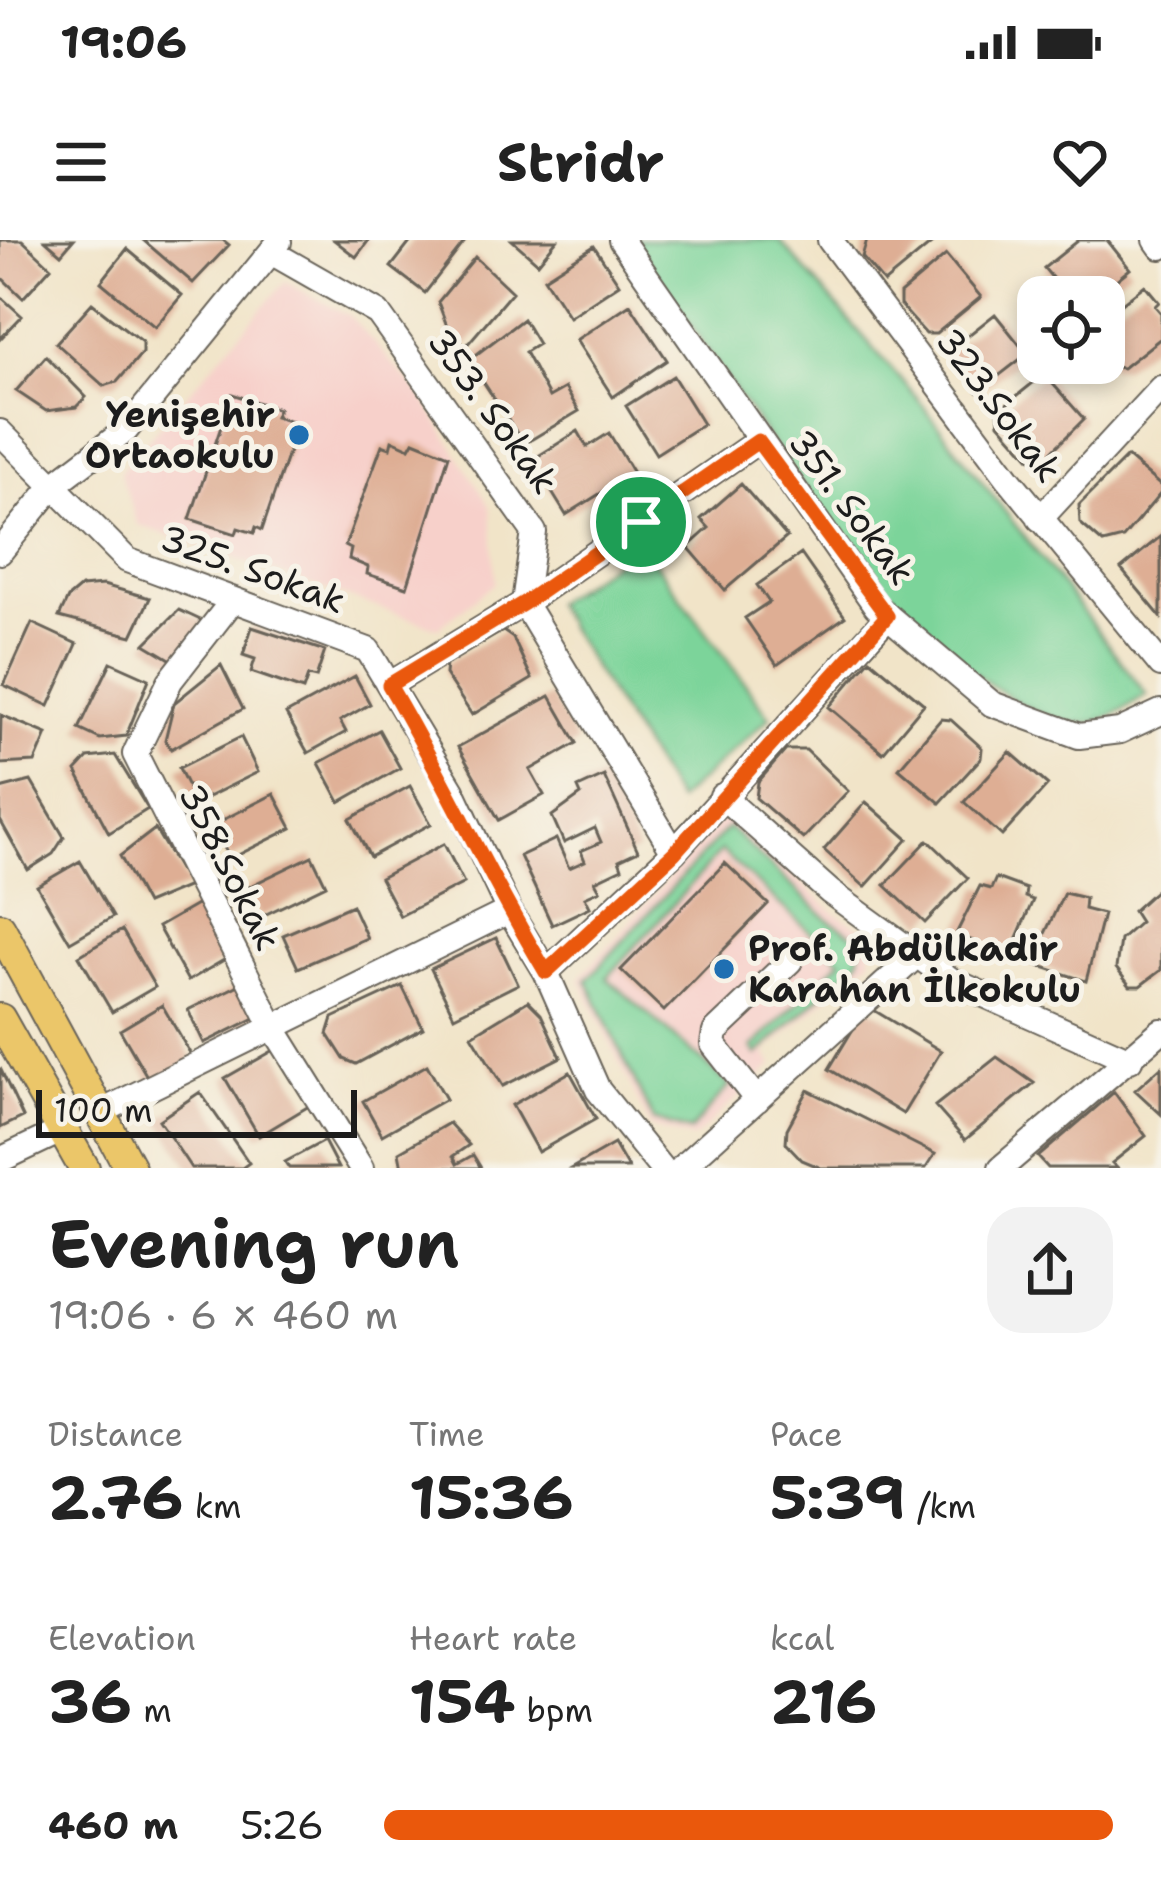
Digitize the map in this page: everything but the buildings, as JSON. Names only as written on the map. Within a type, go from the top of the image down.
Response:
[{"type":"main road","points":[[0,928],[130,1168]]},
{"type":"main road","points":[[0,1019],[84,1168]]},
{"type":"street","name":"351. Sokak","points":[[621,240],[758,441],[887,616],[992,704],[1079,736],[1120,731],[1161,712]]},
{"type":"street","name":"323.Sokak","points":[[830,240],[1040,519],[1161,664]]},
{"type":"street","points":[[0,552],[54,485],[126,430],[276,246]]},
{"type":"street","name":"353. Sokak","points":[[276,246],[378,313],[475,445],[534,532],[524,603]]},
{"type":"street","points":[[1040,519],[1161,388]]},
{"type":"street","name":"325. Sokak","points":[[0,432],[127,560],[368,650],[452,790],[509,911],[546,972],[598,1090],[661,1168]]},
{"type":"street","points":[[389,685],[524,603],[758,441]]},
{"type":"street","name":"358.Sokak","points":[[232,600],[170,681],[135,754],[273,1027],[362,1168]]},
{"type":"street","points":[[524,603],[674,853]]},
{"type":"street","points":[[546,972],[674,853],[887,616]]},
{"type":"street","points":[[722,796],[830,892],[951,980],[1130,1060]]},
{"type":"street","points":[[99,1113],[509,911]]},
{"type":"street","points":[[681,1168],[917,955]]},
{"type":"street","points":[[757,1100],[719,1055],[713,1044],[715,1032],[790,961]]},
{"type":"street","points":[[1012,1164],[1161,1031]]},
{"type":"street","points":[[0,1160],[63,1130]]},
{"type":"shaded area","name":"Yenişehir Ortaokulu","points":[[285,282],[350,316],[423,398],[491,508],[495,583],[438,628],[138,525],[120,472]]},
{"type":"shaded area","name":"Prof. Abdülkadir Karahan İlkokulu","points":[[725,816],[835,913],[871,934],[871,959],[765,1052],[773,1065],[693,1139],[650,1127],[580,978]]},
{"type":"green space","points":[[633,240],[779,240],[917,398],[1147,695],[1097,721],[1064,721],[1004,694],[944,647],[883,586],[825,515]]},
{"type":"green space","points":[[641,544],[770,717],[677,801],[553,603]]},
{"type":"green space","points":[[728,827],[829,920],[862,940],[859,960],[757,1055],[752,1048],[841,960],[721,851],[607,978],[730,1085],[690,1131],[653,1120],[587,980]]},
{"type":"place","name":"Yenişehir Ortaokulu","points":[[299,435]]},
{"type":"place","name":"Prof. Abdülkadir Karahan İlkokulu","points":[[724,969]]},
{"type":"route","points":[[758,441],[887,616],[674,853],[546,972],[509,911],[452,790],[389,685],[524,603],[641,522],[758,441]]}]
